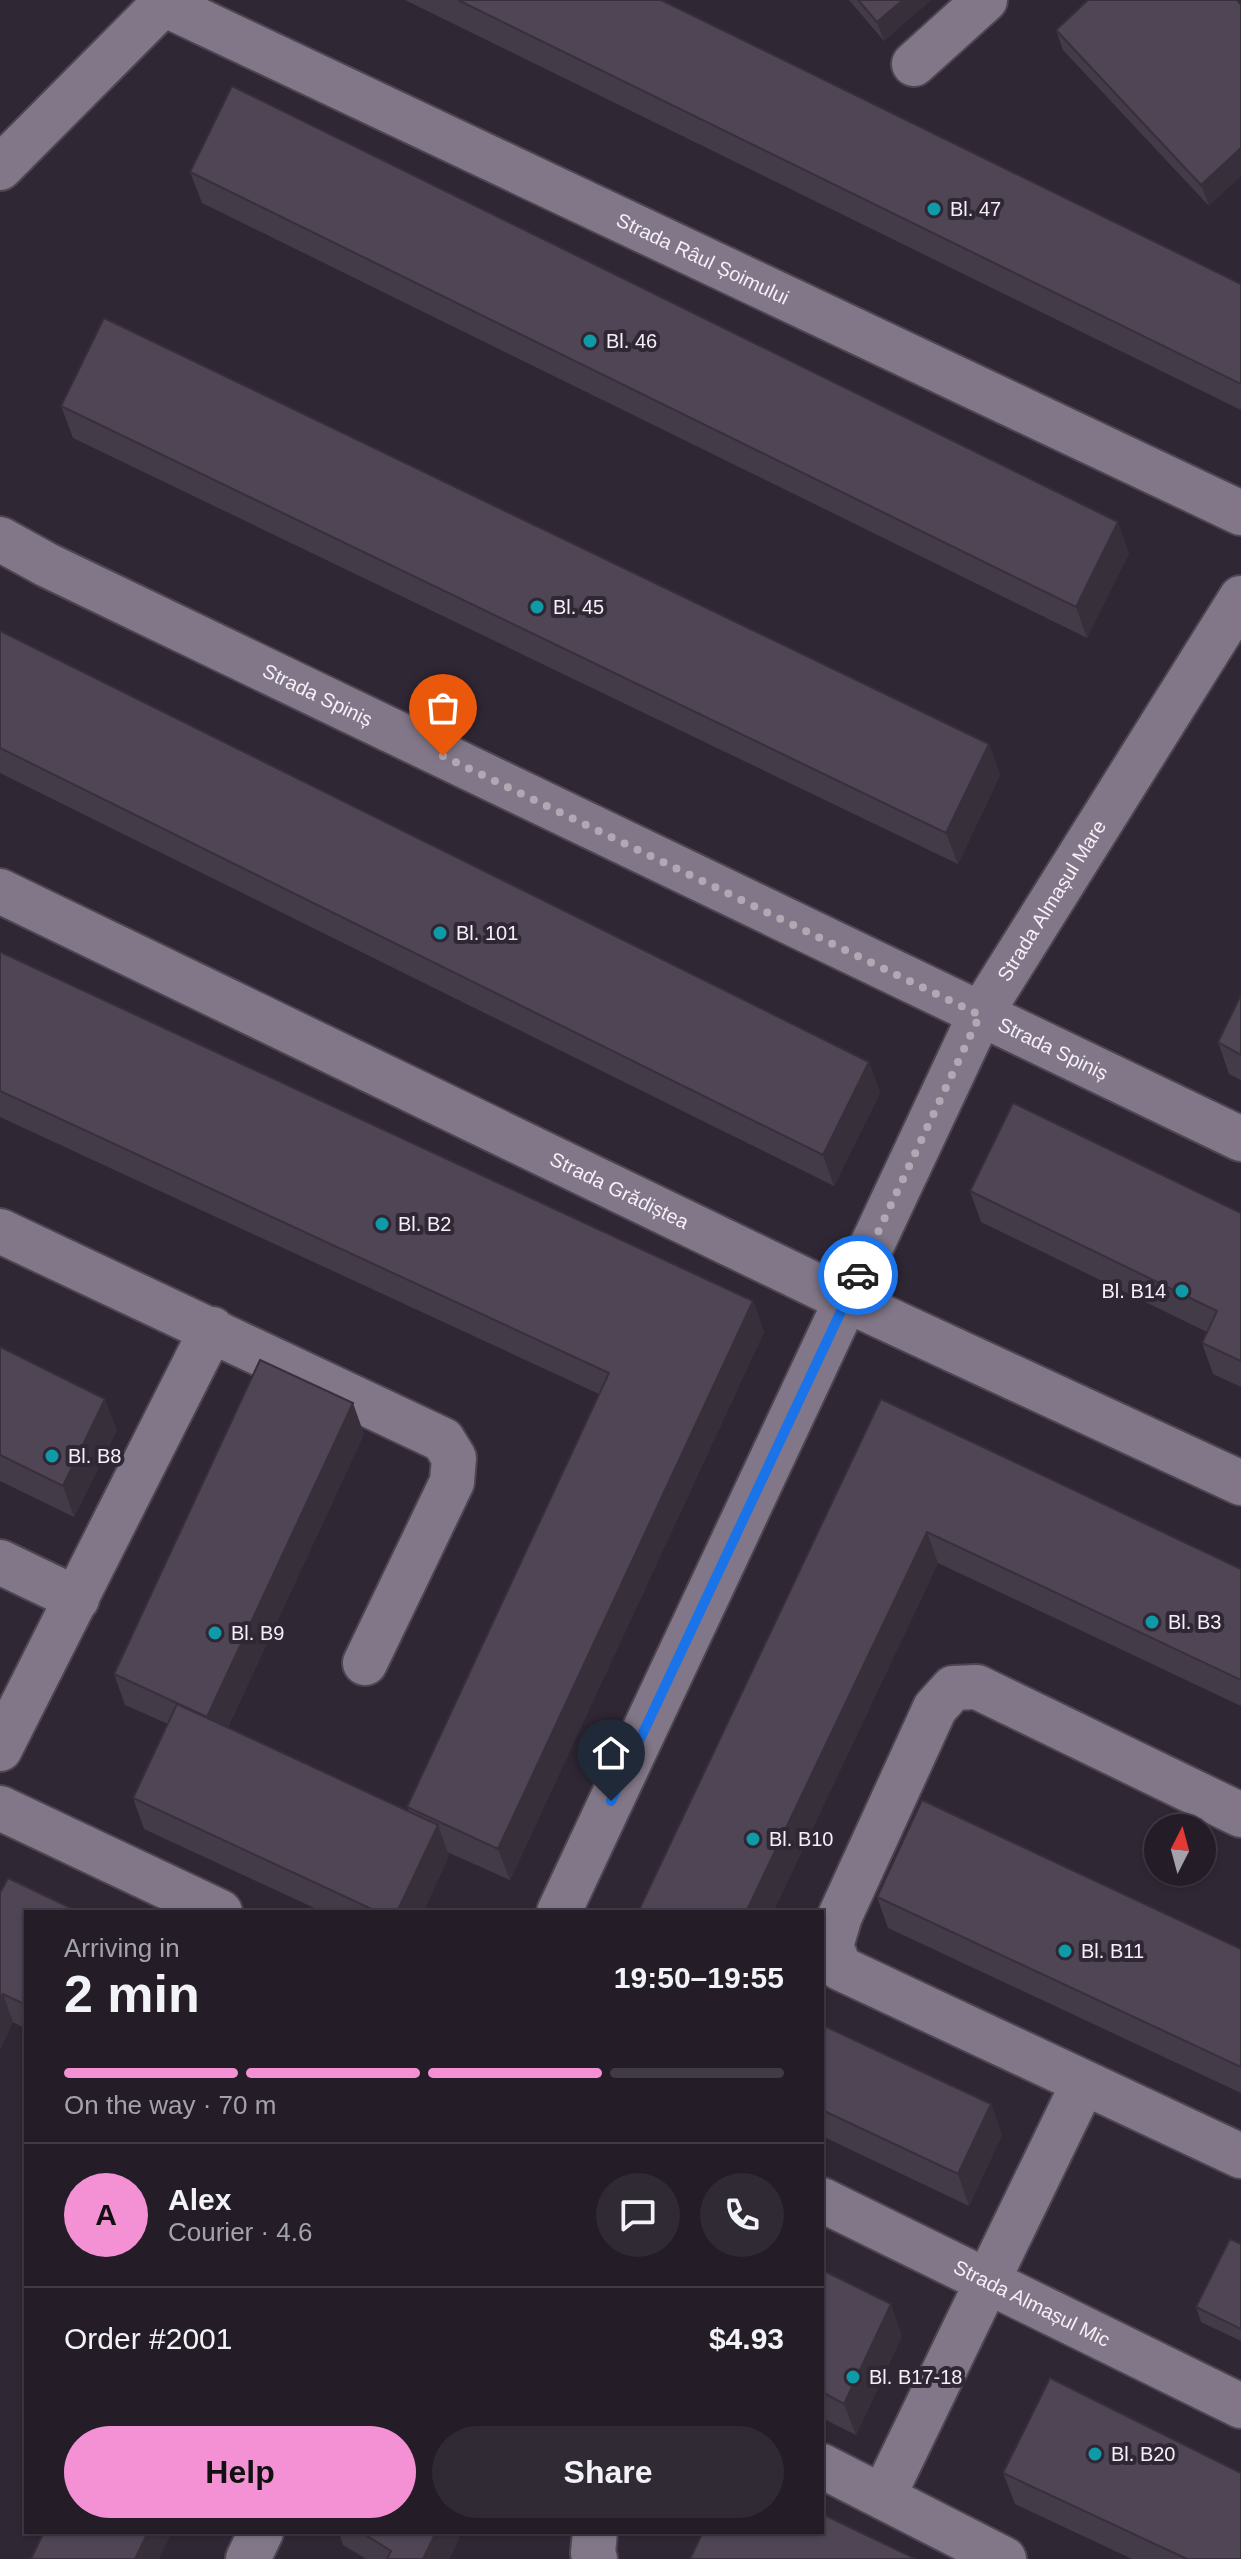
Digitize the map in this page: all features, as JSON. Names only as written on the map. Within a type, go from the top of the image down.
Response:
[{"type":"street","points":[[914,64],[985,0]]},
{"type":"street","name":"Strada Râul Șoimului","points":[[0,168],[166,2],[1241,513]]},
{"type":"street","name":"Strada Spiniș","points":[[0,539],[47,565],[1241,1139]]},
{"type":"street","name":"Strada Almașul Mare","points":[[560,1910],[980,1015],[1241,598]]},
{"type":"street","name":"Strada Grădiștea","points":[[0,891],[846,1300],[1241,1483]]},
{"type":"street","points":[[0,1231],[443,1440],[454,1458],[452,1482],[365,1663]]},
{"type":"street","points":[[0,1749],[212,1329]]},
{"type":"street","points":[[0,1562],[77,1599]]},
{"type":"street","points":[[1241,1815],[977,1687],[953,1688],[935,1708],[840,1916],[831,1946],[840,1968],[1241,2156]]},
{"type":"street","points":[[0,1808],[216,1910]]},
{"type":"street","points":[[883,2497],[1083,2084]]},
{"type":"street","name":"Strada Almașul Mic","points":[[824,2201],[1241,2406]]},
{"type":"street","points":[[824,2467],[1004,2559]]},
{"type":"street","points":[[248,2559],[260,2534]]},
{"type":"street","points":[[595,2534],[595,2559]]},
{"type":"building","name":"Bl. 47","points":[[458,0],[661,0],[1241,284],[1241,384]]},
{"type":"building","points":[[858,0],[903,0],[877,22]]},
{"type":"building","points":[[1088,0],[1237,0],[1241,5],[1241,148],[1201,185],[1056,30]]},
{"type":"building","name":"Bl. 46","points":[[232,86],[1118,522],[1076,607],[190,172]]},
{"type":"building","name":"Bl. 45","points":[[104,318],[989,744],[946,833],[61,406]]},
{"type":"building","name":"Bl. 101","points":[[0,631],[869,1062],[823,1155],[0,748]]},
{"type":"building","name":"Bl. B2","points":[[0,952],[753,1301],[498,1849],[407,1807],[609,1373],[0,1091]]},
{"type":"building","points":[[1241,995],[1241,1055],[1218,1042]]},
{"type":"building","name":"Bl. B14","points":[[1013,1103],[1241,1213],[1241,1361],[1202,1343],[1217,1311],[970,1191]]},
{"type":"building","name":"Bl. B8","points":[[0,1347],[105,1399],[63,1486],[0,1455]]},
{"type":"building","points":[[260,1360],[353,1403],[207,1717],[114,1674]]},
{"type":"building","points":[[881,1399],[1241,1569],[1241,1680],[927,1532],[747,1910],[639,1910]]},
{"type":"building","points":[[177,1704],[438,1825],[398,1910],[374,1910],[133,1798]]},
{"type":"building","name":"Bl. B11","points":[[922,1800],[1241,1949],[1241,2067],[877,1897]]},
{"type":"building","points":[[8,1878],[75,1910],[24,1910],[24,2004],[3,1994],[0,1999],[0,1893]]},
{"type":"building","points":[[824,2026],[991,2104],[958,2174],[824,2111]]},
{"type":"building","points":[[1230,2239],[1241,2244],[1241,2329],[1196,2307]]},
{"type":"building","points":[[824,2271],[891,2304],[844,2404],[824,2393]]},
{"type":"building","name":"Bl. B20","points":[[1050,2378],[1241,2473],[1241,2559],[1187,2559],[1003,2473]]},
{"type":"building","points":[[824,2515],[916,2559],[690,2559],[702,2534],[824,2534]]},
{"type":"building","points":[[43,2534],[147,2534],[135,2559],[31,2559]]},
{"type":"building","points":[[364,2534],[435,2534],[423,2559],[387,2559],[391,2551]]},
{"type":"way so far","points":[[443,756],[980,1015],[858,1275]]},
{"type":"place","name":"Bl. 47","points":[[934,209]]},
{"type":"place","name":"Bl. 46","points":[[590,341]]},
{"type":"place","name":"Bl. 45","points":[[537,607]]},
{"type":"place","name":"Bl. 101","points":[[440,933]]},
{"type":"place","name":"Bl. B2","points":[[382,1224]]},
{"type":"place","name":"Bl. B14","points":[[1182,1291]]},
{"type":"place","name":"Bl. B8","points":[[52,1456]]},
{"type":"place","name":"Bl. B3","points":[[1152,1622]]},
{"type":"place","name":"Bl. B9","points":[[215,1633]]},
{"type":"place","name":"Bl. B10","points":[[753,1839]]},
{"type":"place","name":"Bl. B11","points":[[1065,1951]]},
{"type":"place","name":"Bl. B17-18","points":[[853,2377]]},
{"type":"place","name":"Bl. B20","points":[[1095,2454]]},
{"type":"route","points":[[611,1801],[858,1275]]}]
